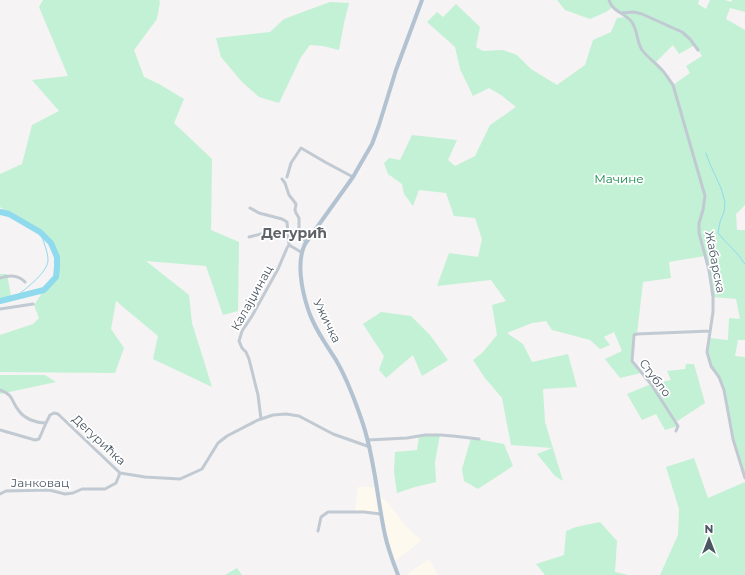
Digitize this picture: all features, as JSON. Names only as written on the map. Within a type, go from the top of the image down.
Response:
[{"type":"main road","name":"Ужичка","points":[[398,575],[387,542],[368,440],[344,376],[308,310],[300,272],[300,261],[301,252],[306,242],[365,159],[375,137],[396,70],[422,0]]},
{"type":"street","name":"Жабарска","points":[[609,0],[613,7],[631,22],[635,28],[642,50],[662,70],[672,85],[705,196],[704,210],[698,223],[709,270],[713,298],[713,312],[707,352],[711,366],[719,377],[724,390],[733,440],[745,478]]},
{"type":"street","points":[[621,13],[638,13],[682,32],[690,39],[698,50]]},
{"type":"street","points":[[287,176],[291,163],[301,148],[353,177]]},
{"type":"street","points":[[282,180],[285,183],[288,196],[296,204],[295,210],[299,218],[299,233],[306,242]]},
{"type":"street","points":[[250,208],[259,213],[282,219],[287,222],[290,245],[301,252]]},
{"type":"street","points":[[249,237],[272,231],[288,237]]},
{"type":"street","name":"Калајџинац","points":[[262,419],[249,359],[239,341],[242,331],[252,316],[290,245]]},
{"type":"street","points":[[0,278],[14,276],[21,278],[25,282]]},
{"type":"street","points":[[0,308],[33,304]]},
{"type":"street","name":"Стубло","points":[[676,431],[678,426],[651,384],[632,361],[634,336],[636,334],[710,332]]},
{"type":"street","points":[[0,390],[10,396],[19,411],[30,420],[39,423],[46,423],[38,439],[35,440],[0,430]]},
{"type":"street","name":"Дегурићка","points":[[46,423],[50,415],[54,413],[58,414],[120,473],[145,477],[180,478],[202,469],[218,443],[227,436],[273,415],[286,414],[299,416],[333,434],[370,447]]},
{"type":"street","points":[[368,440],[407,438],[425,435],[479,439]]},
{"type":"street","name":"Јанковац","points":[[0,494],[6,491],[49,490],[65,494],[73,493],[82,489],[105,489],[116,482],[120,473]]},
{"type":"street","points":[[318,531],[321,517],[328,512],[364,512],[381,514]]},
{"type":"shaded area","points":[[358,487],[376,487],[378,494],[388,503],[405,525],[422,540],[394,562],[381,514],[355,512]]},
{"type":"shaded area","points":[[429,559],[438,575],[406,575]]},
{"type":"green space","points":[[43,0],[159,0],[160,2],[157,19],[134,50],[144,77],[184,99],[174,123],[212,159],[211,230],[239,242],[238,311],[223,315],[206,266],[146,261],[189,295],[192,323],[212,387],[153,359],[158,336],[116,301],[111,329],[124,348],[115,373],[0,372],[0,335],[33,324],[39,318],[34,305],[44,290],[56,277],[57,257],[51,243],[40,232],[0,207],[0,174],[22,164],[32,125],[59,111],[32,80],[68,76],[39,7]]},
{"type":"green space","name":"Мачине","points":[[557,0],[699,0],[698,4],[706,9],[710,0],[725,0],[731,2],[732,0],[745,0],[745,12],[730,8],[726,19],[745,30],[745,205],[736,214],[737,230],[745,230],[745,340],[738,340],[735,356],[745,357],[745,478],[738,455],[724,390],[719,377],[711,366],[707,352],[709,338],[728,340],[729,318],[740,319],[736,299],[713,297],[705,256],[669,262],[671,278],[643,282],[637,334],[634,336],[632,361],[641,373],[620,378],[605,359],[622,351],[614,332],[604,337],[610,345],[600,349],[590,340],[552,330],[546,321],[532,323],[507,333],[523,344],[532,362],[568,354],[577,387],[543,389],[545,422],[563,481],[555,476],[537,454],[552,448],[511,445],[502,398],[485,378],[473,360],[483,352],[497,335],[492,305],[506,301],[491,280],[437,286],[449,253],[478,257],[482,239],[475,218],[454,216],[446,193],[419,190],[413,206],[404,194],[402,184],[388,174],[384,163],[389,158],[400,160],[412,135],[457,140],[448,160],[455,166],[475,156],[490,125],[516,107],[489,88],[473,96],[460,69],[455,47],[427,22],[437,12],[443,17],[456,4],[480,27],[476,47],[483,51],[503,50],[517,55],[531,69],[557,85],[585,65],[593,40],[611,32],[617,18],[626,17],[613,7],[590,19],[565,10]],"holes":[[[673,45],[679,54],[695,45],[702,56],[686,66],[690,73],[673,85],[655,63]]]},
{"type":"green space","points":[[330,2],[349,3],[339,50],[323,46],[310,45],[301,57],[279,103],[259,97],[242,82],[221,57],[216,38],[270,32],[284,19]]},
{"type":"green space","points":[[0,274],[7,274],[11,296],[0,299]]},
{"type":"green space","points":[[381,312],[411,316],[430,335],[448,360],[422,376],[413,355],[386,378],[379,370],[384,356],[363,324]]},
{"type":"green space","points":[[686,364],[694,364],[705,403],[676,422],[678,426],[665,430],[656,414],[642,420],[627,394],[651,384],[671,380],[667,371],[685,369]]},
{"type":"green space","points":[[0,375],[45,375],[56,382],[0,394]]},
{"type":"green space","points":[[440,435],[435,462],[436,482],[397,493],[394,472],[395,452],[417,450],[419,436]]},
{"type":"green space","points":[[471,438],[504,444],[513,466],[478,489],[464,481],[462,469]]},
{"type":"green space","points":[[694,458],[708,498],[745,482],[745,575],[660,575],[678,535],[679,509],[666,467]]},
{"type":"green space","points":[[600,522],[617,541],[615,572],[628,575],[545,575],[536,564],[564,555],[566,531],[576,527]]},
{"type":"green space","points":[[237,568],[242,575],[225,575]]},
{"type":"waterway","points":[[706,153],[721,188],[725,202],[724,212],[718,233],[745,264]]},
{"type":"waterway","points":[[0,212],[9,214],[40,232],[51,243],[57,257],[56,277],[44,290],[0,301]]},
{"type":"waterway","points":[[12,299],[34,282],[44,271],[47,265],[47,253],[40,232]]},
{"type":"district","name":"Дегурић","points":[[294,233]]}]
